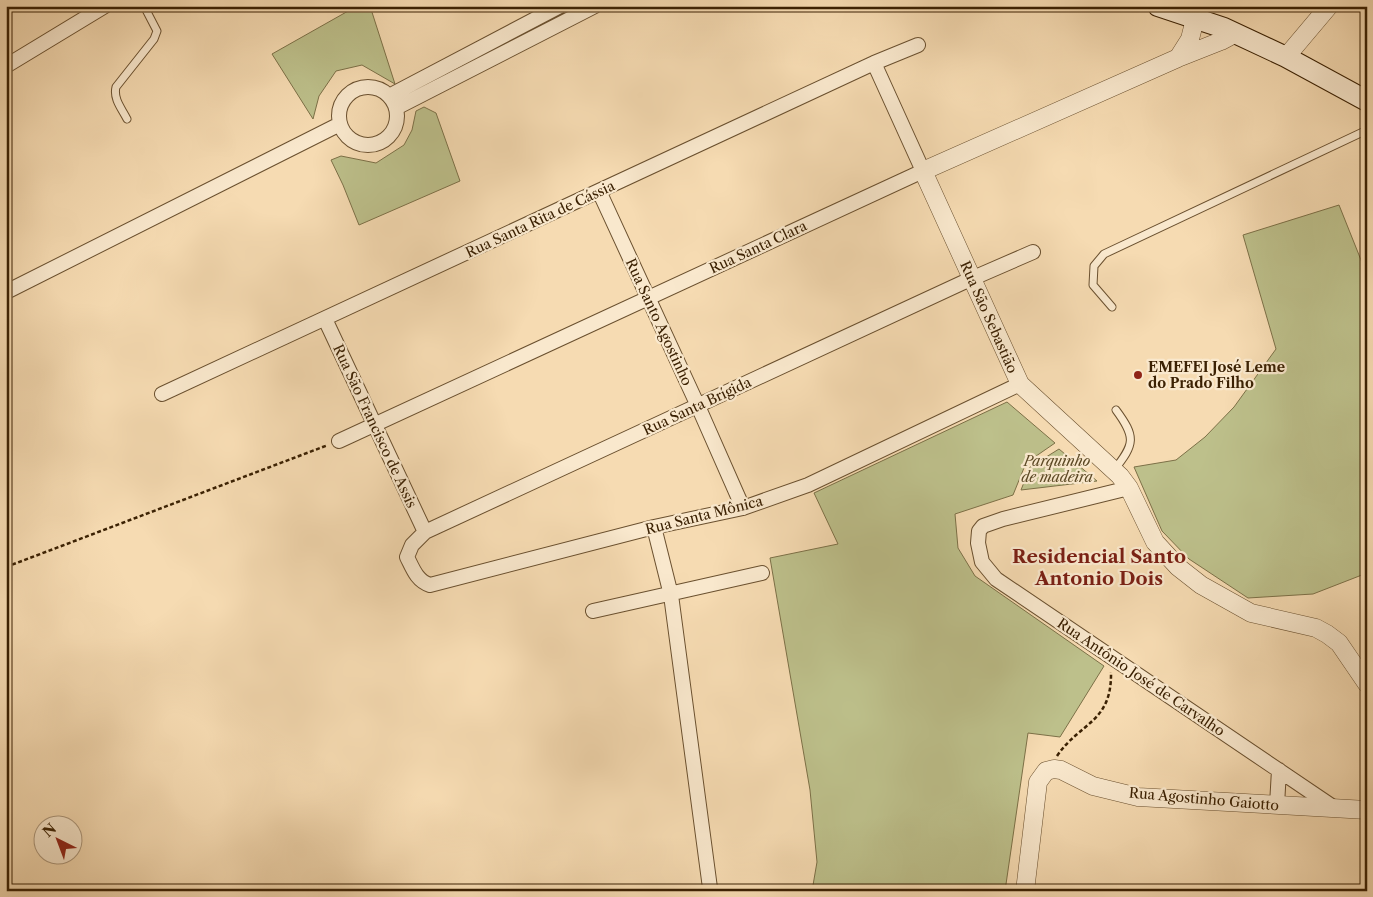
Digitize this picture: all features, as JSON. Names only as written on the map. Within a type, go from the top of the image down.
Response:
[{"type":"main road","points":[[1158,6],[1236,33],[1286,57],[1367,101]]},
{"type":"street","points":[[6,66],[105,6]]},
{"type":"street","points":[[392,102],[560,6]]},
{"type":"street","points":[[392,102],[595,6]]},
{"type":"street","points":[[1286,57],[1329,6]]},
{"type":"street","points":[[1178,58],[1190,39],[1195,19]]},
{"type":"street","name":"Rua Santa Clara","points":[[339,440],[923,171],[1236,33]]},
{"type":"street","name":"Rua Santa Rita de Cássia","points":[[162,394],[874,63],[918,45]]},
{"type":"street","name":"Rua São Sebastião","points":[[874,63],[1020,384],[1114,471],[1129,488],[1155,542],[1178,567],[1201,585],[1251,613],[1316,628],[1327,634],[1339,643],[1367,684]]},
{"type":"street","points":[[372,87],[381,90],[392,102],[397,118],[389,135],[382,142],[363,145],[354,142],[346,136],[340,124],[339,114],[341,105],[346,97],[354,91],[372,87]]},
{"type":"street","points":[[6,292],[340,124]]},
{"type":"street","name":"Rua Santo Agostinho","points":[[598,192],[698,406],[743,508]]},
{"type":"street","name":"Rua Santa Brígida","points":[[430,585],[423,583],[418,578],[408,557],[412,545],[425,532],[972,278],[1033,252]]},
{"type":"street","name":"Rua São Francisco de Assis","points":[[325,319],[425,532]]},
{"type":"street","name":"Rua Santa Mônica","points":[[430,585],[654,527],[743,508],[808,485],[1020,384]]},
{"type":"street","name":"Rua Antônio José de Carvalho","points":[[1129,488],[1003,519],[983,526],[978,531],[978,543],[982,562],[996,579],[1336,809]]},
{"type":"street","points":[[654,527],[671,594],[710,888]]},
{"type":"street","points":[[593,610],[762,573]]},
{"type":"street","name":"Rua Agostinho Gaiotto","points":[[1046,771],[1062,770],[1092,786],[1138,797],[1367,810]]},
{"type":"street","points":[[1277,805],[1279,770]]},
{"type":"street","points":[[1025,891],[1038,782],[1046,771]]},
{"type":"lane","points":[[127,119],[114,93],[116,87],[154,39],[157,31],[144,6]]},
{"type":"lane","points":[[1112,307],[1093,285],[1094,266],[1104,254],[1367,130]]},
{"type":"lane","points":[[1114,471],[1130,447],[1132,436],[1127,424],[1116,410]]},
{"type":"path","points":[[6,567],[339,440]]},
{"type":"path","points":[[1046,771],[1062,748],[1092,722],[1103,709],[1110,694],[1111,670],[1108,654]]},
{"type":"green space","points":[[357,6],[370,6],[395,84],[362,65],[336,71],[319,96],[313,119],[272,54]]},
{"type":"green space","points":[[424,107],[436,113],[460,181],[359,225],[331,160],[341,156],[376,163],[404,145],[412,130],[416,111]]},
{"type":"green space","points":[[1339,205],[1367,275],[1367,573],[1313,594],[1248,598],[1189,559],[1162,531],[1134,467],[1176,460],[1205,437],[1234,407],[1276,349],[1243,235]]},
{"type":"green space","points":[[1007,402],[1055,443],[1026,463],[1013,495],[955,514],[958,548],[975,576],[1104,666],[1060,737],[1028,733],[1005,891],[812,891],[817,862],[810,790],[770,558],[838,544],[814,493]]},
{"type":"green space","name":"Parquinho de madeira","points":[[1059,449],[1097,481],[1021,490],[1030,467]]},
{"type":"place","name":"EMEFEI José Leme do Prado Filho","points":[[1138,375]]},
{"type":"district","name":"Residencial Santo Antonio Dois","points":[[1099,567]]}]
